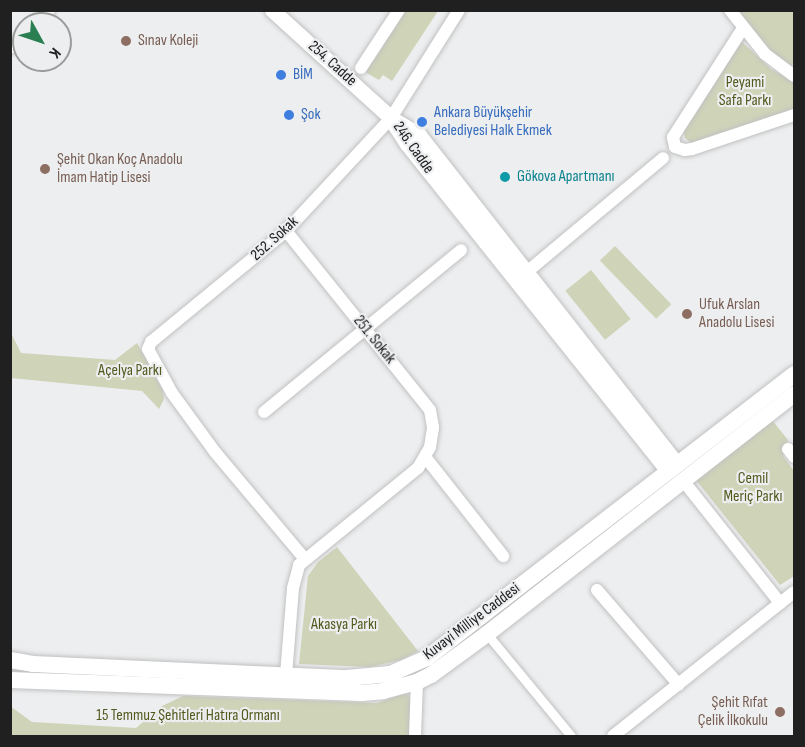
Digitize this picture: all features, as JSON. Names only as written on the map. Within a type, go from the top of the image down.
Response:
[{"type":"main road","name":"Kuvayi Milliye Caddesi","points":[[10,660],[134,677],[362,693],[383,692],[417,682],[431,675],[487,634],[680,476],[795,374]]},
{"type":"main road","name":"Kuvayi Milliye Caddesi","points":[[10,680],[286,675],[369,678],[390,674],[417,663],[795,394]]},
{"type":"street","name":"254. Cadde","points":[[272,10],[391,118]]},
{"type":"street","points":[[361,68],[399,10]]},
{"type":"street","name":"252. Sokak","points":[[304,558],[215,452],[172,393],[148,349],[151,342],[286,231],[391,118],[459,10]]},
{"type":"street","points":[[730,10],[765,54],[795,76]]},
{"type":"street","points":[[743,28],[673,137],[675,147],[692,149],[795,115]]},
{"type":"street","name":"246. Cadde","points":[[391,118],[419,135],[528,271],[680,476]]},
{"type":"street","name":"246. Cadde","points":[[391,118],[407,144],[680,476]]},
{"type":"street","points":[[528,271],[663,158]]},
{"type":"street","name":"251. Sokak","points":[[286,231],[430,410],[433,436],[426,458]]},
{"type":"street","points":[[264,412],[461,250]]},
{"type":"street","points":[[286,675],[295,572],[304,558],[405,479],[426,458],[503,556]]},
{"type":"street","points":[[680,476],[780,603]]},
{"type":"street","points":[[597,590],[679,685]]},
{"type":"street","points":[[614,736],[795,592]]},
{"type":"street","points":[[487,634],[572,736]]},
{"type":"street","points":[[415,736],[417,682]]},
{"type":"green space","points":[[405,11],[438,11],[392,81],[383,75],[379,80],[365,72]]},
{"type":"green space","points":[[734,11],[794,11],[794,62],[790,69],[756,40]]},
{"type":"green space","name":"Peyami Safa Parkı","points":[[741,41],[771,69],[794,82],[794,110],[694,145],[685,138],[683,129]]},
{"type":"green space","points":[[615,246],[671,304],[656,319],[600,261]]},
{"type":"green space","points":[[591,270],[631,319],[605,340],[565,291]]},
{"type":"green space","name":"Açelya Parkı","points":[[10,331],[21,353],[115,360],[137,343],[163,391],[164,399],[159,409],[142,391],[11,378]]},
{"type":"green space","name":"Cemil Meriç Parkı","points":[[772,420],[788,440],[783,456],[794,471],[794,576],[780,585],[696,480]]},
{"type":"green space","name":"Akasya Parkı","points":[[337,547],[418,651],[401,660],[370,667],[299,664],[308,576],[318,562]]},
{"type":"green space","name":"15 Temmuz Şehitleri Hatıra Ormanı","points":[[406,693],[412,700],[409,736],[11,736],[10,706],[32,722],[136,728],[162,706],[183,696],[377,703]]},
{"type":"place","name":"Sınav Koleji","points":[[126,41]]},
{"type":"place","name":"BİM","points":[[281,75]]},
{"type":"place","name":"Şok","points":[[289,115]]},
{"type":"place","name":"Ankara Büyükşehir Belediyesi Halk Ekmek","points":[[422,122]]},
{"type":"place","name":"Şehit Okan Koç Anadolu İmam Hatip Lisesi","points":[[45,169]]},
{"type":"place","name":"Gökova Apartmanı","points":[[505,177]]},
{"type":"place","name":"Ufuk Arslan Anadolu Lisesi","points":[[687,314]]},
{"type":"place","name":"Şehit Rıfat Çelik İlkokulu","points":[[780,712]]}]
